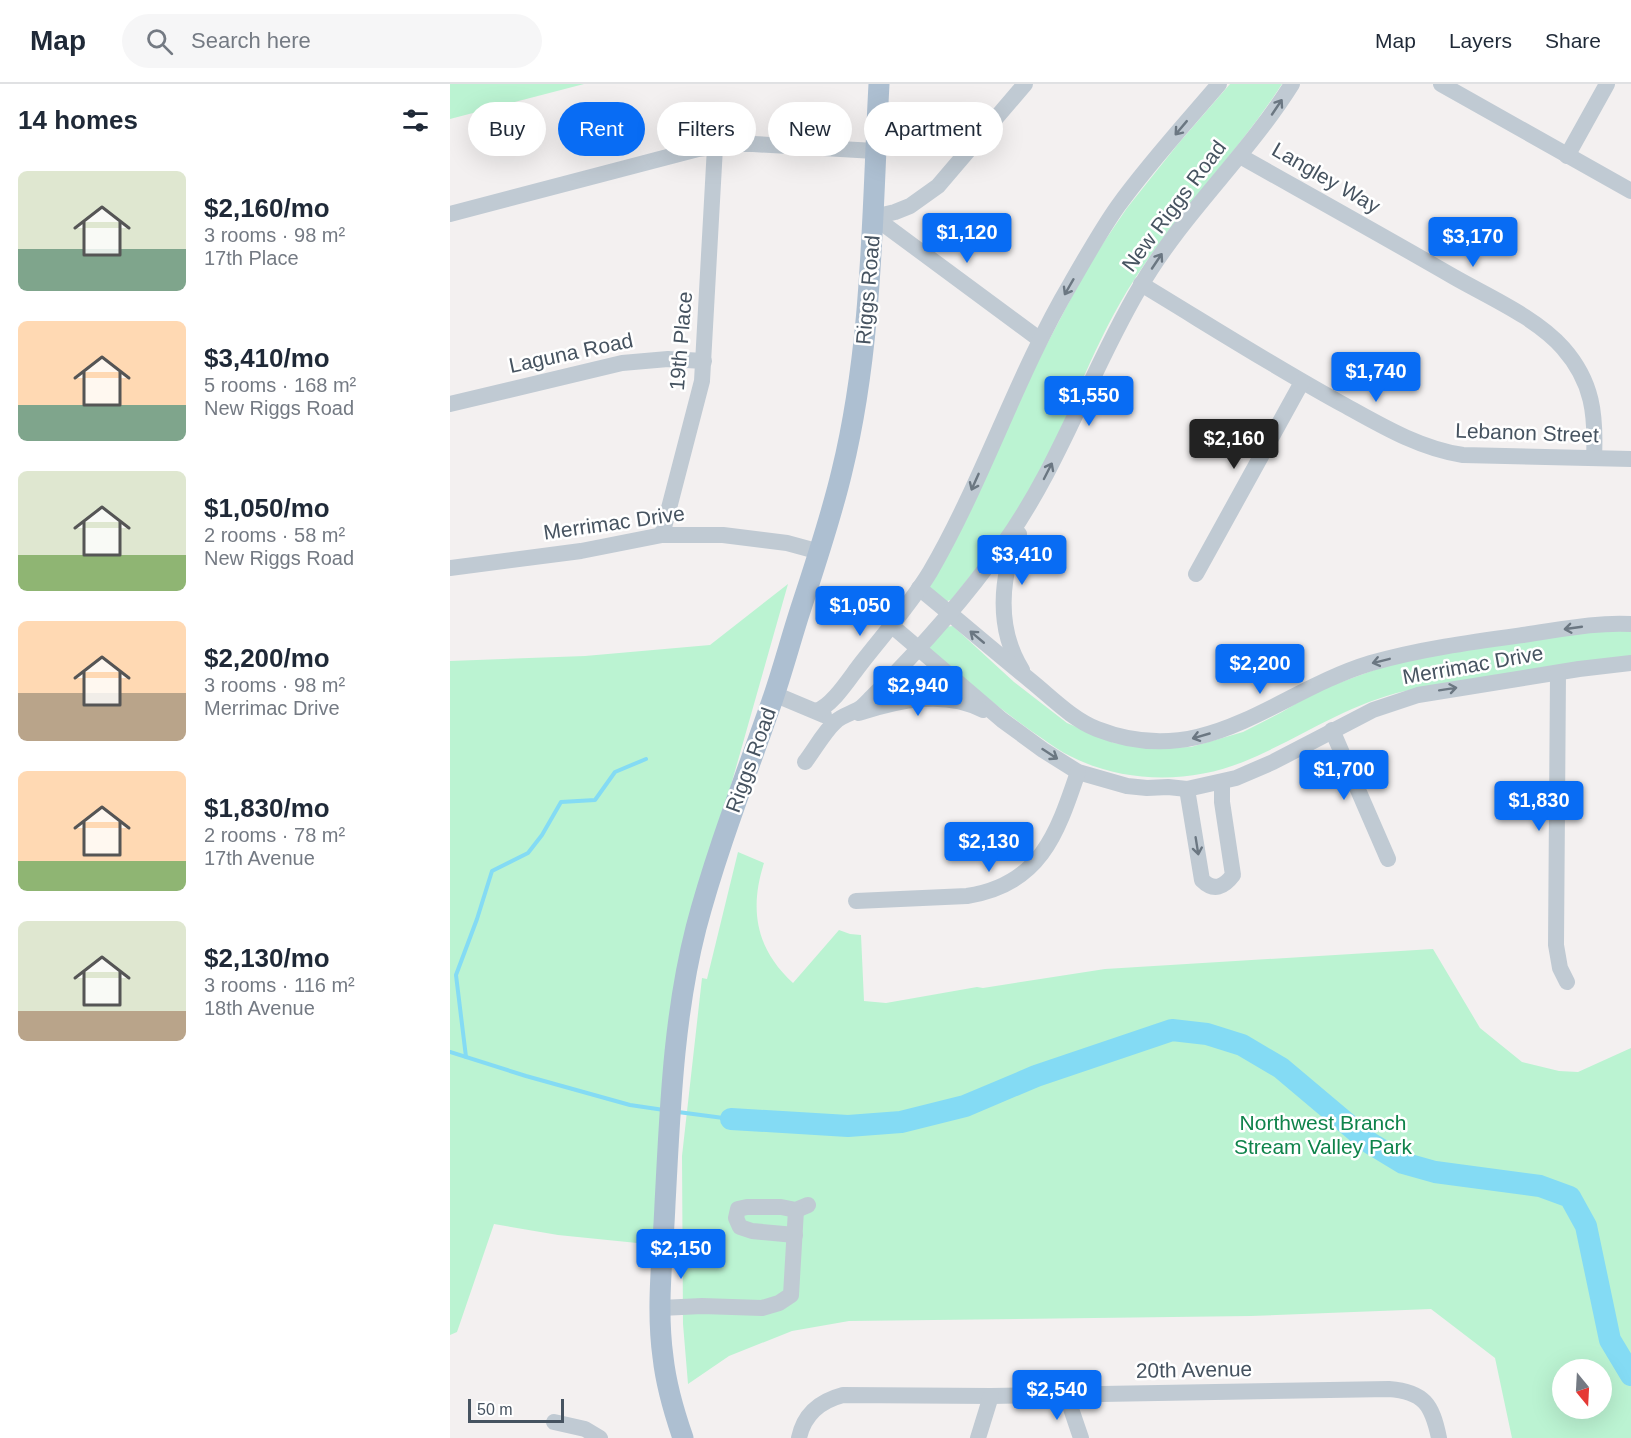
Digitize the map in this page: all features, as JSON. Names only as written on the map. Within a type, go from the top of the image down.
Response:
[{"type":"main road","name":"Riggs Road","points":[[878,102],[879,84]]},
{"type":"main road","name":"Riggs Road","points":[[683,1438],[675,1416],[664,1365],[661,1308],[669,1125],[678,1021],[687,966],[697,927],[736,802],[820,552],[842,473],[854,418],[864,338],[874,217],[875,156]]},
{"type":"street","points":[[874,217],[910,206],[938,186],[1025,84]]},
{"type":"street","name":"New Riggs Road","points":[[816,711],[826,706],[839,692],[919,588],[963,510],[1039,339],[1118,207],[1155,159],[1219,84]]},
{"type":"street","name":"New Riggs Road","points":[[805,762],[836,721],[861,708],[918,648],[1003,546],[1036,496],[1141,284],[1170,241],[1275,111],[1292,84]]},
{"type":"street","points":[[1441,84],[1631,191]]},
{"type":"street","points":[[1567,156],[1607,84]]},
{"type":"street","points":[[756,144],[864,150]]},
{"type":"street","points":[[450,214],[507,197],[612,173],[669,156]]},
{"type":"street","name":"19th Place","points":[[662,535],[700,396],[704,361],[715,156]]},
{"type":"street","name":"Langley Way","points":[[1240,156],[1510,309],[1554,339],[1578,368],[1589,392],[1595,421],[1594,458]]},
{"type":"street","points":[[874,217],[1039,339]]},
{"type":"street","name":"Lebanon Street","points":[[1141,284],[1302,382],[1391,430],[1437,450],[1463,455],[1631,459]]},
{"type":"street","name":"Laguna Road","points":[[450,404],[622,363],[668,358],[704,361]]},
{"type":"street","points":[[1196,574],[1302,382]]},
{"type":"street","points":[[1030,680],[1014,656],[1007,637],[1003,596],[1008,565],[1036,496]]},
{"type":"street","name":"Merrimac Drive","points":[[450,568],[581,550],[662,535],[723,535],[787,543],[820,552]]},
{"type":"street","name":"Merrimac Drive","points":[[919,588],[1060,705],[1096,728],[1131,739],[1178,741],[1197,737],[1244,722],[1293,697],[1371,663],[1474,642],[1605,623],[1631,624]]},
{"type":"street","name":"Merrimac Drive","points":[[891,625],[1002,720],[1078,772],[1126,786],[1147,788],[1187,789],[1222,782],[1260,768],[1373,710],[1418,695],[1558,672],[1631,663]]},
{"type":"street","points":[[1558,672],[1556,945],[1560,968],[1567,982]]},
{"type":"street","points":[[774,694],[836,721],[908,700],[937,699],[965,703],[1002,720]]},
{"type":"street","points":[[1332,730],[1388,859]]},
{"type":"street","points":[[856,902],[967,896],[1008,884],[1028,868],[1048,846],[1064,813],[1078,772]]},
{"type":"street","points":[[1187,789],[1202,880],[1207,886],[1216,888],[1226,885],[1233,875],[1222,802],[1222,782]]},
{"type":"street","points":[[661,1308],[702,1306],[762,1308],[779,1303],[791,1295],[795,1235],[802,1207],[738,1209],[736,1218],[740,1227],[795,1235]]},
{"type":"street","name":"20th Avenue","points":[[799,1438],[801,1429],[820,1403],[843,1395],[991,1396],[1403,1390],[1424,1399],[1433,1416],[1440,1438]]},
{"type":"street","points":[[1066,1394],[1081,1438]]},
{"type":"street","points":[[978,1438],[991,1396]]},
{"type":"street","points":[[554,1422],[585,1429],[600,1438]]},
{"type":"green space","points":[[450,84],[584,84],[515,102],[468,102],[468,114],[450,119]]},
{"type":"green space","points":[[1230,84],[1282,84],[1134,280],[1107,327],[1031,490],[999,539],[975,570],[951,600],[943,602],[931,593],[928,584],[1027,382],[1089,264],[1127,208]]},
{"type":"green space","points":[[788,584],[701,891],[657,1245],[558,1235],[494,1224],[457,1332],[450,1335],[450,661],[585,656],[710,645]]},
{"type":"green space","points":[[953,626],[1014,682],[1067,723],[1114,743],[1158,748],[1191,747],[1243,732],[1317,691],[1396,662],[1530,638],[1631,629],[1631,656],[1405,691],[1362,705],[1243,762],[1200,774],[1156,777],[1134,776],[1090,765],[1063,752],[1014,719],[931,652],[929,646],[944,627]]},
{"type":"green space","name":"Northwest Branch Stream Valley Park","points":[[738,852],[764,863],[757,897],[759,928],[771,957],[781,970],[793,983],[839,930],[861,935],[864,1001],[886,1003],[977,987],[983,988],[1105,969],[1433,949],[1480,1028],[1522,1062],[1559,1071],[1578,1072],[1631,1048],[1631,1438],[1512,1438],[1495,1358],[1431,1309],[1251,1316],[849,1321],[792,1331],[729,1356],[688,1384],[683,1324],[682,1156],[702,978],[707,979]]},
{"type":"waterway","points":[[466,1057],[456,975],[492,871],[528,853],[542,835],[561,802],[595,800],[615,772],[646,759]]},
{"type":"waterway","points":[[731,1119],[848,1126],[901,1122],[965,1106],[1036,1076],[1172,1030],[1207,1034],[1242,1045],[1281,1068],[1370,1143],[1403,1163],[1435,1172],[1540,1186],[1570,1197],[1586,1226],[1610,1340],[1631,1375]]},
{"type":"waterway","points":[[450,1052],[630,1105],[664,1110]]},
{"type":"waterway","points":[[678,1112],[731,1119]]}]
